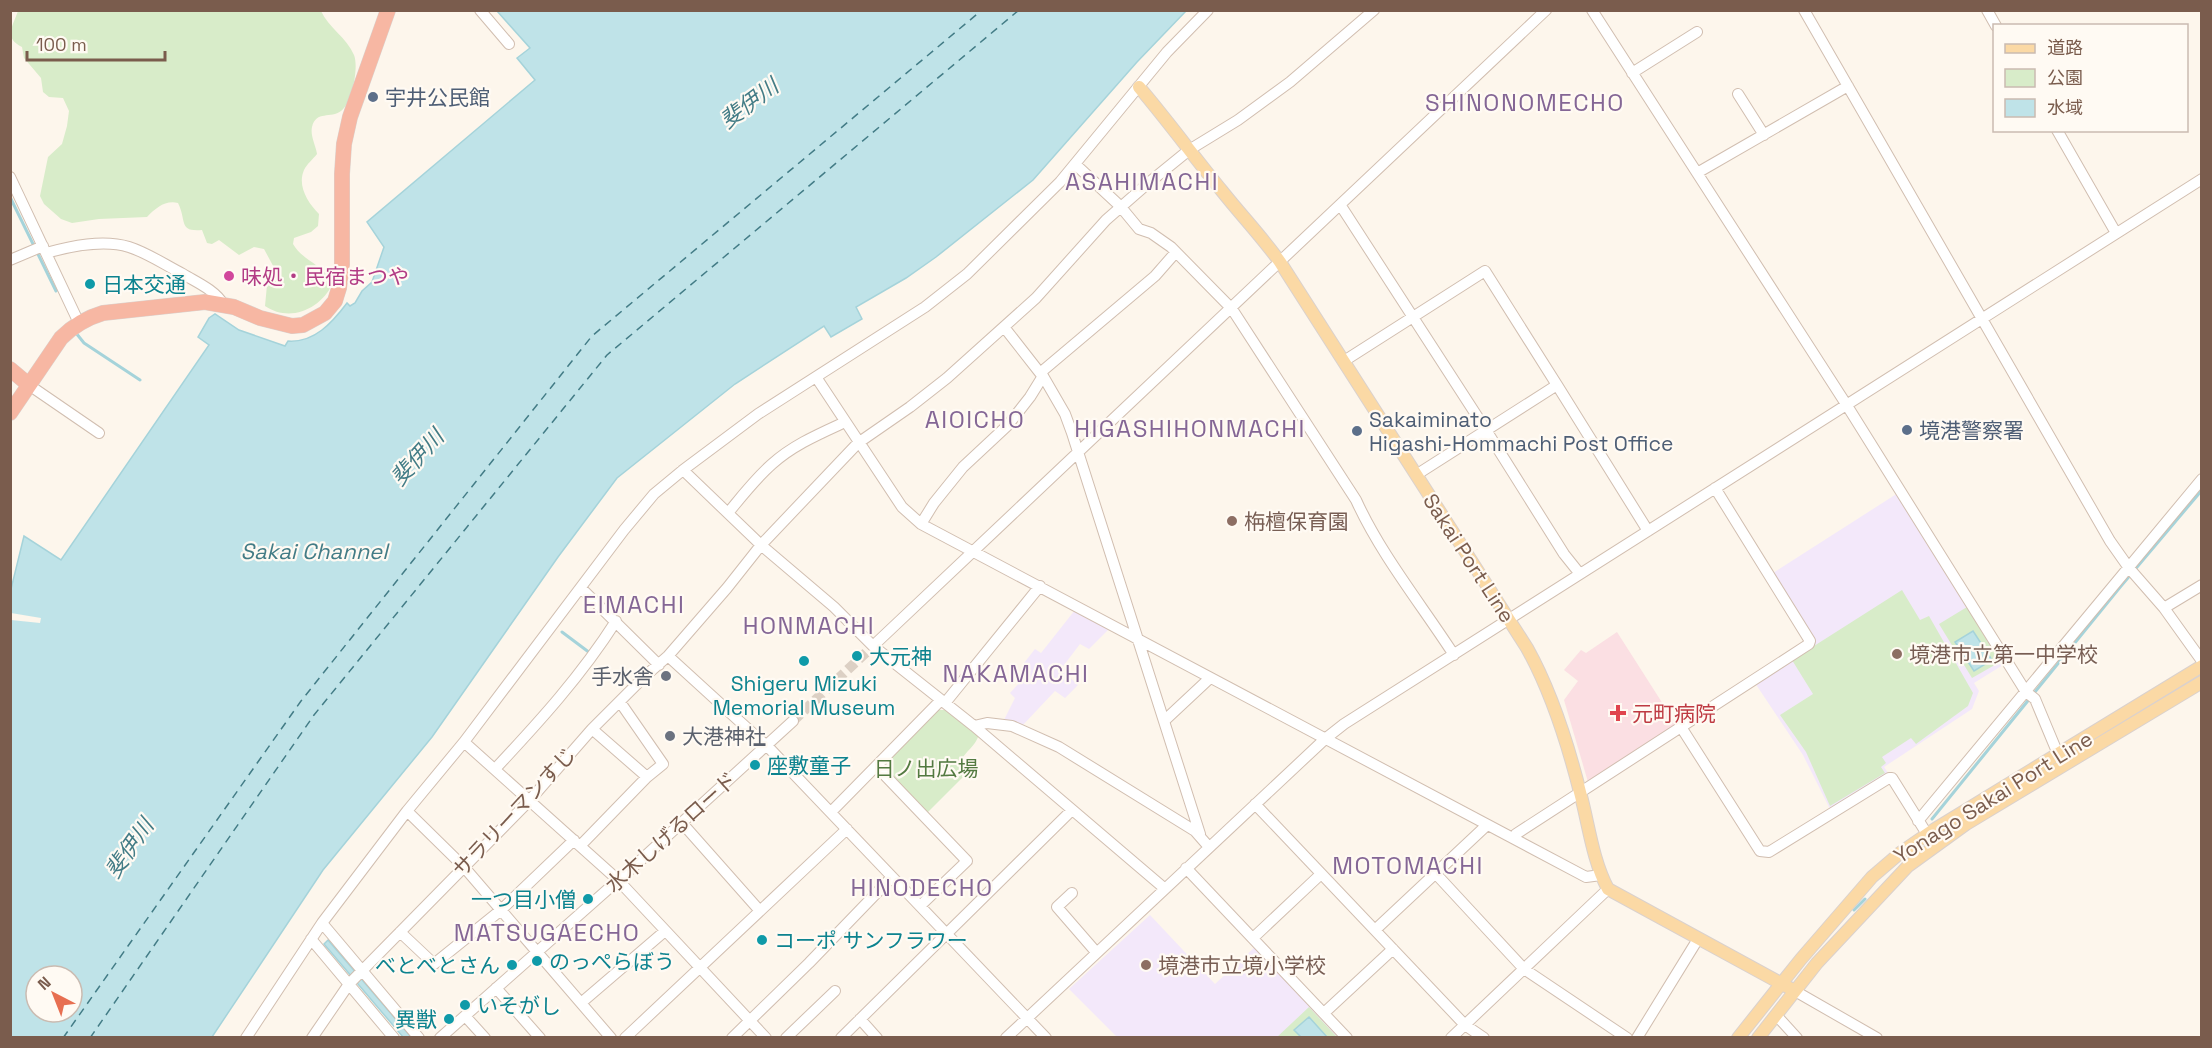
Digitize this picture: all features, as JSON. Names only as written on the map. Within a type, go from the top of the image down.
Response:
[{"type":"highway","points":[[10,413],[61,338],[79,322],[103,313],[196,303],[223,304],[292,326],[303,326],[325,313],[335,300],[342,264],[344,144],[350,117],[388,10]]},
{"type":"highway","points":[[10,369],[29,385]]},
{"type":"main road","name":"Sakai Port Line","points":[[1139,87],[1280,262],[1540,671],[1580,792],[1601,875],[1608,889]]},
{"type":"main road","name":"Yonago Sakai Port Line","points":[[1758,1038],[1817,963],[1908,866],[1966,824],[2202,666]]},
{"type":"main road","name":"Yonago Sakai Port Line","points":[[1738,1038],[1840,911],[1872,877],[1900,853],[1927,834],[2202,682]]},
{"type":"main road","points":[[1608,889],[1795,991]]},
{"type":"street","points":[[480,10],[509,44]]},
{"type":"street","points":[[246,1038],[322,923],[654,494],[758,414],[863,349],[939,296],[993,249],[1075,164],[1167,52],[1208,10]]},
{"type":"street","name":"サラリーマンすじ","points":[[312,1038],[349,984],[530,800],[592,729],[668,656],[727,588],[761,544],[858,442],[910,407],[947,378],[1004,327],[1036,298],[1089,237],[1120,206],[1190,150],[1238,120],[1290,82],[1374,10]]},
{"type":"street","points":[[873,646],[1546,10]]},
{"type":"street","points":[[1592,10],[1846,404],[2026,692],[2035,699],[2061,760]]},
{"type":"street","points":[[1804,10],[2110,541],[2129,568],[2164,608],[2202,661]]},
{"type":"street","points":[[1987,10],[1995,24]]},
{"type":"street","points":[[1632,73],[1697,32]]},
{"type":"street","points":[[1697,173],[1848,86]]},
{"type":"street","points":[[1738,94],[1764,135]]},
{"type":"street","points":[[2058,132],[2116,233]]},
{"type":"street","points":[[1075,164],[1120,206],[1139,229],[1151,233],[1176,252],[1232,309],[1356,500],[1371,530],[1454,655]]},
{"type":"street","points":[[10,177],[40,249],[79,322]]},
{"type":"street","points":[[1006,1038],[1164,888],[1344,724],[2202,179]]},
{"type":"street","points":[[1341,206],[1564,555],[1580,574]]},
{"type":"street","points":[[10,260],[40,249],[88,245],[128,246],[149,255],[196,282],[219,297],[223,304]]},
{"type":"street","points":[[921,525],[934,503],[963,467],[1008,425],[1030,397],[1041,374],[1155,276],[1176,252]]},
{"type":"street","points":[[1344,361],[1485,271],[1648,531]]},
{"type":"street","points":[[1004,327],[1041,374],[1065,414],[1200,834],[1209,847]]},
{"type":"street","points":[[816,377],[902,507],[921,525],[1586,877],[1601,875]]},
{"type":"street","points":[[29,385],[99,434]]},
{"type":"street","points":[[1416,475],[1557,385]]},
{"type":"street","points":[[728,513],[756,479],[783,455],[801,443],[845,422]]},
{"type":"street","points":[[683,470],[761,544],[834,607],[873,646],[974,726],[1164,888]]},
{"type":"street","points":[[1918,821],[2202,479]]},
{"type":"street","points":[[1514,838],[1516,834],[1809,644],[1810,641],[1715,488]]},
{"type":"street","points":[[2164,608],[2202,585]]},
{"type":"street","points":[[831,812],[943,701],[1040,586]]},
{"type":"street","points":[[581,588],[659,665]]},
{"type":"street","points":[[495,769],[571,684],[594,655],[616,621]]},
{"type":"street","points":[[668,656],[766,746],[1046,1038]]},
{"type":"street","points":[[1164,721],[1210,678]]},
{"type":"street","points":[[400,932],[434,964],[501,910],[663,764],[620,702]]},
{"type":"street","name":"水木しげるロード","points":[[440,1038],[793,721]]},
{"type":"street","points":[[974,726],[987,723],[1012,726],[1059,747],[1200,834]]},
{"type":"street","points":[[1681,727],[1760,851],[1769,852],[1888,778],[1892,778],[1927,834]]},
{"type":"street","points":[[592,729],[647,777]]},
{"type":"street","points":[[464,742],[618,880],[766,1038]]},
{"type":"street","points":[[876,766],[968,861],[920,906]]},
{"type":"street","points":[[1255,804],[1465,1025],[1484,1038]]},
{"type":"street","points":[[841,1038],[1072,810]]},
{"type":"street","points":[[407,811],[464,867],[611,1038]]},
{"type":"street","points":[[682,823],[760,911]]},
{"type":"street","points":[[1375,930],[1486,825]]},
{"type":"street","points":[[625,1038],[847,829]]},
{"type":"street","points":[[1186,868],[1347,1038]]},
{"type":"street","points":[[1253,938],[1321,874]]},
{"type":"street","points":[[1436,874],[1524,969],[1627,1038]]},
{"type":"street","points":[[732,1038],[892,877]]},
{"type":"street","points":[[1451,1038],[1608,889]]},
{"type":"street","points":[[1072,893],[1057,907],[1096,952]]},
{"type":"street","points":[[322,923],[419,1038]]},
{"type":"street","points":[[581,1003],[665,931]]},
{"type":"street","points":[[311,939],[394,1038]]},
{"type":"street","points":[[1637,1038],[1698,939]]},
{"type":"street","points":[[1324,1013],[1393,949]]},
{"type":"street","points":[[496,988],[540,1038]]},
{"type":"street","points":[[786,1038],[835,991]]},
{"type":"street","points":[[1795,991],[1876,1038]]},
{"type":"street","points":[[1776,1015],[1797,1038]]},
{"type":"street","points":[[465,1016],[485,1038]]},
{"type":"street","points":[[860,1019],[877,1038]]},
{"type":"shaded area","name":"境港市立第一中学校","points":[[1898,493],[2003,665],[1974,683],[1979,691],[1972,709],[1884,767],[1888,773],[1830,809],[1803,755],[1755,683],[1813,643],[1773,573]]},
{"type":"shaded area","points":[[1075,610],[1109,629],[1089,649],[1080,644],[1061,669],[1078,685],[1065,698],[1055,691],[1022,726],[1003,722],[1015,698],[1010,693],[1031,670],[1024,663],[1035,649],[1041,653]]},
{"type":"shaded area","name":"元町病院","points":[[1617,632],[1677,726],[1588,782],[1564,700],[1578,681],[1564,670],[1581,650],[1586,653]]},
{"type":"shaded area","name":"境港市立境小学校","points":[[1150,915],[1215,984],[1256,946],[1342,1037],[1117,1037],[1069,989]]},
{"type":"green space","points":[[18,11],[321,11],[351,49],[356,68],[354,84],[345,107],[337,113],[317,118],[314,122],[312,134],[317,154],[305,168],[302,176],[305,194],[319,214],[318,226],[311,232],[294,238],[293,244],[333,283],[321,300],[304,311],[294,313],[275,311],[265,306],[267,285],[277,279],[278,275],[264,249],[254,247],[239,255],[219,240],[212,244],[207,243],[202,230],[186,227],[178,203],[165,204],[147,217],[99,219],[72,223],[61,219],[44,204],[40,196],[48,157],[62,144],[69,111],[63,98],[49,97],[43,92],[41,78],[24,58],[22,47],[13,40],[11,31]]},
{"type":"green space","points":[[1902,590],[1920,620],[1929,616],[1973,693],[1968,706],[1916,744],[1911,738],[1882,757],[1886,763],[1881,767],[1885,773],[1830,806],[1806,752],[1780,715],[1813,694],[1792,660]]},
{"type":"green space","points":[[1967,607],[2000,662],[1972,678],[1939,624]]},
{"type":"green space","name":"日ノ出広場","points":[[936,710],[947,710],[979,734],[961,763],[963,777],[925,815],[883,767]]},
{"type":"green space","points":[[1309,1007],[1337,1037],[1276,1038]]},
{"type":"water","name":"Sakai Channel","points":[[497,11],[1186,11],[1137,62],[1033,180],[936,257],[906,278],[856,307],[862,319],[831,337],[824,326],[735,384],[617,478],[558,557],[432,737],[323,870],[212,1037],[11,1038],[10,593],[24,536],[61,560],[209,345],[198,337],[209,318],[215,314],[239,330],[285,346],[288,341],[306,339],[314,335],[329,324],[347,303],[350,306],[355,303],[362,291],[372,282],[384,247],[367,222],[535,80],[517,58],[530,48]]},
{"type":"water","points":[[1973,631],[1992,660],[1974,671],[1955,642]]},
{"type":"water","points":[[328,940],[411,1037],[403,1037],[324,944]]},
{"type":"water","points":[[1309,1017],[1327,1037],[1301,1037],[1294,1030]]},
{"type":"pier","points":[[11,613],[41,618],[40,623],[11,620]]},
{"type":"waterway","points":[[10,197],[56,291]]},
{"type":"waterway","points":[[76,333],[84,343],[140,380]]},
{"type":"waterway","points":[[1932,819],[2202,490]]},
{"type":"waterway","points":[[562,632],[590,653]]},
{"type":"waterway","points":[[1854,910],[1865,899]]},
{"type":"ferry route","points":[[63,1038],[301,701],[592,336],[982,10]]},
{"type":"ferry route","points":[[90,1038],[314,715],[607,355],[1019,10]]},
{"type":"tunnel","points":[[793,721],[873,646]]},
{"type":"place","name":"宇井公民館","points":[[373,97]]},
{"type":"place","name":"味処・民宿まつや","points":[[229,276]]},
{"type":"place","name":"日本交通","points":[[90,284]]},
{"type":"place","name":"境港警察署","points":[[1907,430]]},
{"type":"place","name":"Sakaiminato Higashi-Hommachi Post Office","points":[[1357,431]]},
{"type":"place","name":"栴檀保育園","points":[[1232,521]]},
{"type":"place","name":"境港市立第一中学校","points":[[1897,654]]},
{"type":"place","name":"大元神","points":[[857,656]]},
{"type":"place","name":"Shigeru Mizuki Memorial Museum","points":[[804,661]]},
{"type":"place","name":"手水舎","points":[[666,676]]},
{"type":"place","name":"元町病院","points":[[1618,713]]},
{"type":"place","name":"大港神社","points":[[670,736]]},
{"type":"place","name":"座敷童子","points":[[755,765]]},
{"type":"place","name":"一つ目小僧","points":[[588,899]]},
{"type":"place","name":"コーポ サンフラワー","points":[[762,940]]},
{"type":"place","name":"のっぺらぼう","points":[[537,961]]},
{"type":"place","name":"べとべとさん","points":[[512,965]]},
{"type":"place","name":"境港市立境小学校","points":[[1146,965]]},
{"type":"place","name":"いそがし","points":[[465,1005]]},
{"type":"place","name":"異獣","points":[[449,1019]]},
{"type":"district","name":"SHINONOMECHO","points":[[1525,102]]},
{"type":"district","name":"ASAHIMACHI","points":[[1142,181]]},
{"type":"district","name":"AIOICHO","points":[[975,419]]},
{"type":"district","name":"HIGASHIHONMACHI","points":[[1190,428]]},
{"type":"district","name":"EIMACHI","points":[[634,604]]},
{"type":"district","name":"HONMACHI","points":[[809,625]]},
{"type":"district","name":"NAKAMACHI","points":[[1016,673]]},
{"type":"district","name":"MOTOMACHI","points":[[1408,865]]},
{"type":"district","name":"HINODECHO","points":[[922,887]]},
{"type":"district","name":"MATSUGAECHO","points":[[547,932]]},
{"type":"water label","name":"斐伊川","points":[[749,103]]},
{"type":"water label","name":"斐伊川","points":[[417,457]]},
{"type":"water label","name":"斐伊川","points":[[129,848]]}]
